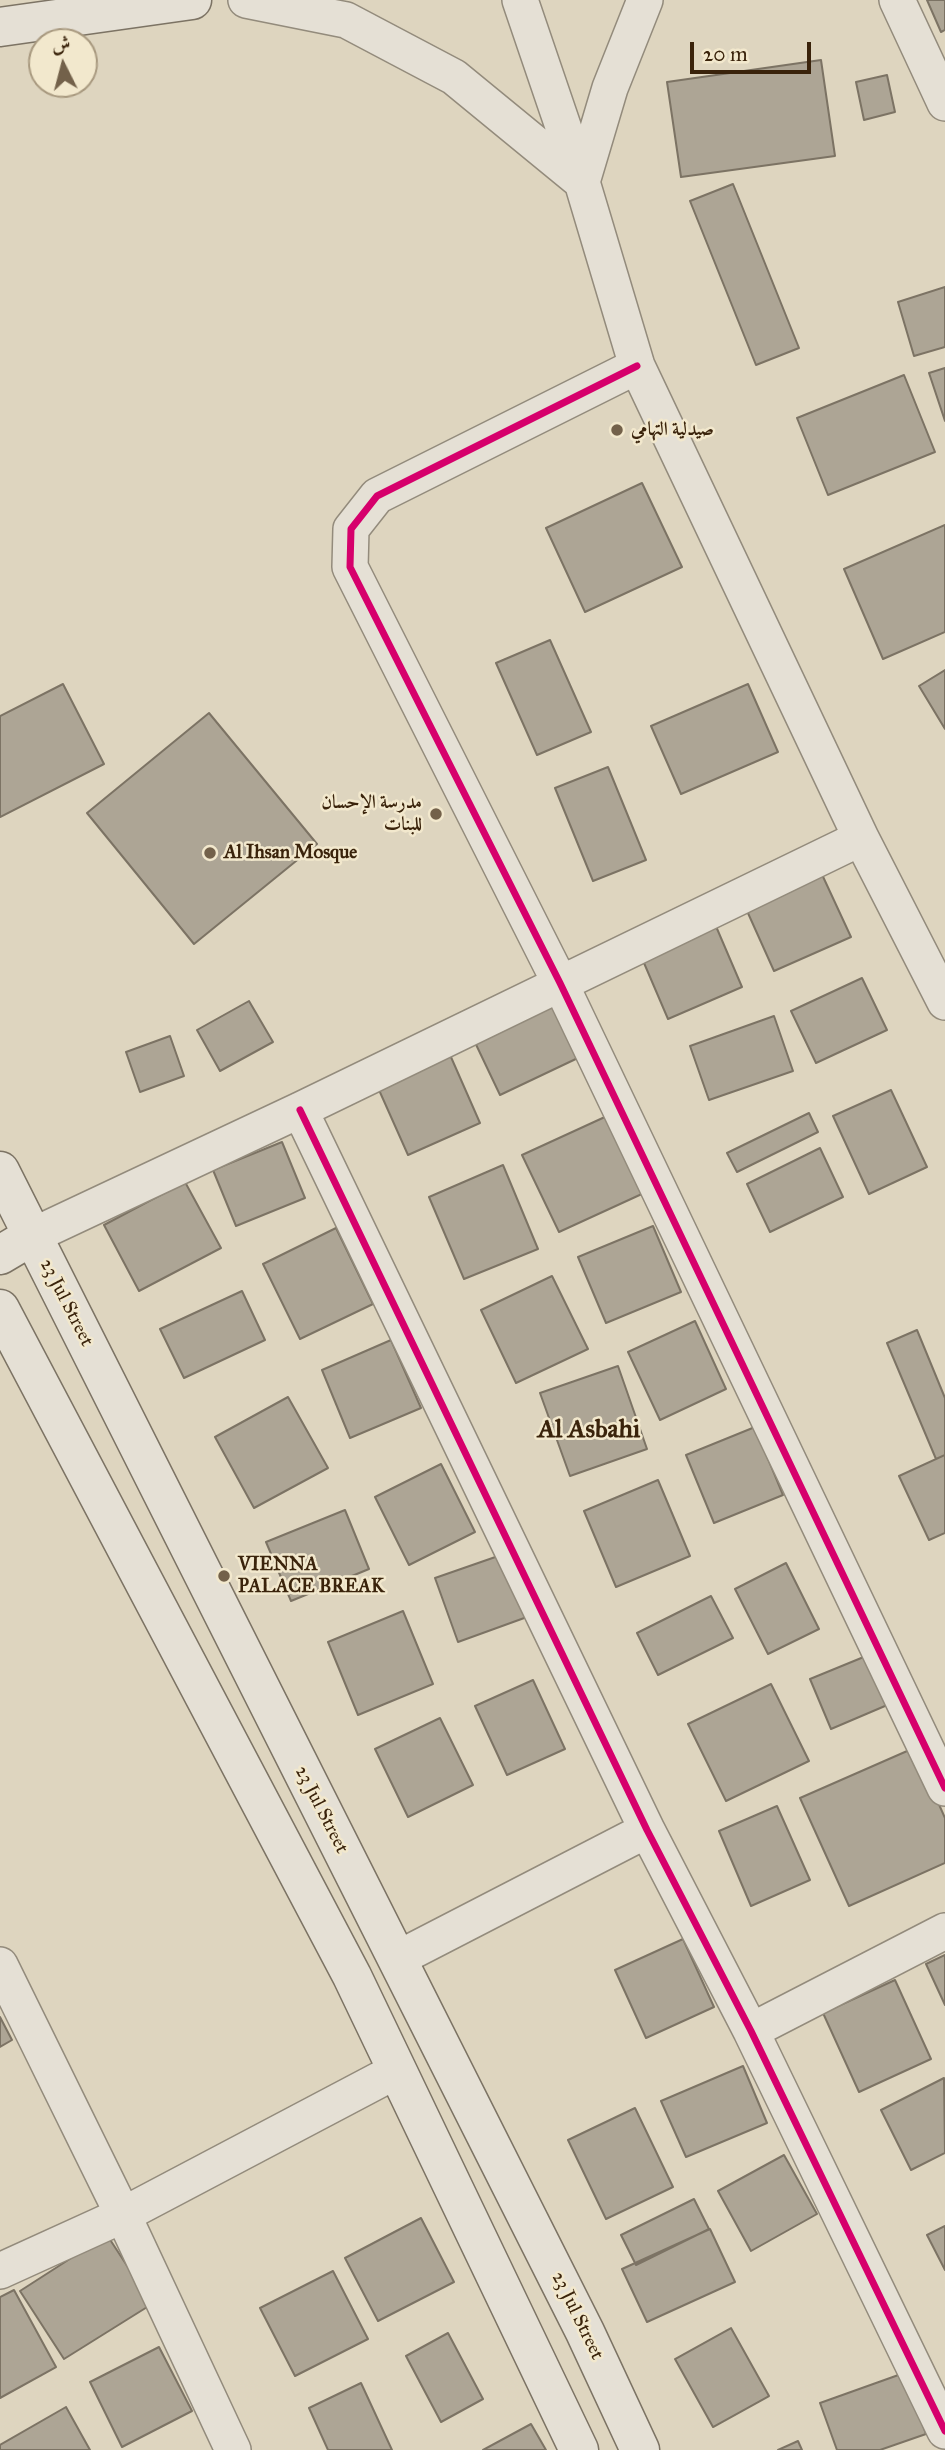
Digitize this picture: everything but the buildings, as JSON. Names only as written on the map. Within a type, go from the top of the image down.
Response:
[{"type":"street","points":[[0,27],[192,0]]},
{"type":"street","points":[[246,0],[346,20],[454,76],[582,181]]},
{"type":"street","points":[[520,0],[582,181],[637,366],[861,838],[945,1002]]},
{"type":"street","points":[[582,181],[610,88],[645,0]]},
{"type":"street","points":[[897,0],[945,103]]},
{"type":"street","points":[[637,366],[377,496],[351,529],[350,568],[560,983],[945,1788]]},
{"type":"street","points":[[16,1245],[861,838]]},
{"type":"street","points":[[300,1110],[647,1830],[751,2031],[945,2431]]},
{"type":"street","name":"23 Jul Street","points":[[0,1171],[16,1245],[397,1959],[585,2332],[640,2450]]},
{"type":"street","points":[[0,1308],[352,1976],[579,2450]]},
{"type":"street","points":[[397,1959],[647,1830]]},
{"type":"street","points":[[751,2031],[945,1931]]},
{"type":"street","points":[[0,1965],[123,2215],[233,2450]]},
{"type":"street","points":[[0,2272],[123,2215],[396,2071]]},
{"type":"cycle path","points":[[637,366],[377,496],[351,529],[350,567],[560,983],[945,1788]]},
{"type":"cycle path","points":[[300,1110],[647,1830],[751,2031],[945,2431]]},
{"type":"place","name":"صيدلية التهامي","points":[[617,430]]},
{"type":"place","name":"مدرسة الإحسان للبنات","points":[[436,814]]},
{"type":"place","name":"Al Ihsan Mosque","points":[[210,853]]},
{"type":"place","name":"VIENNA PALACE BREAK","points":[[224,1576]]},
{"type":"district","name":"Al Asbahi","points":[[589,1431]]}]
